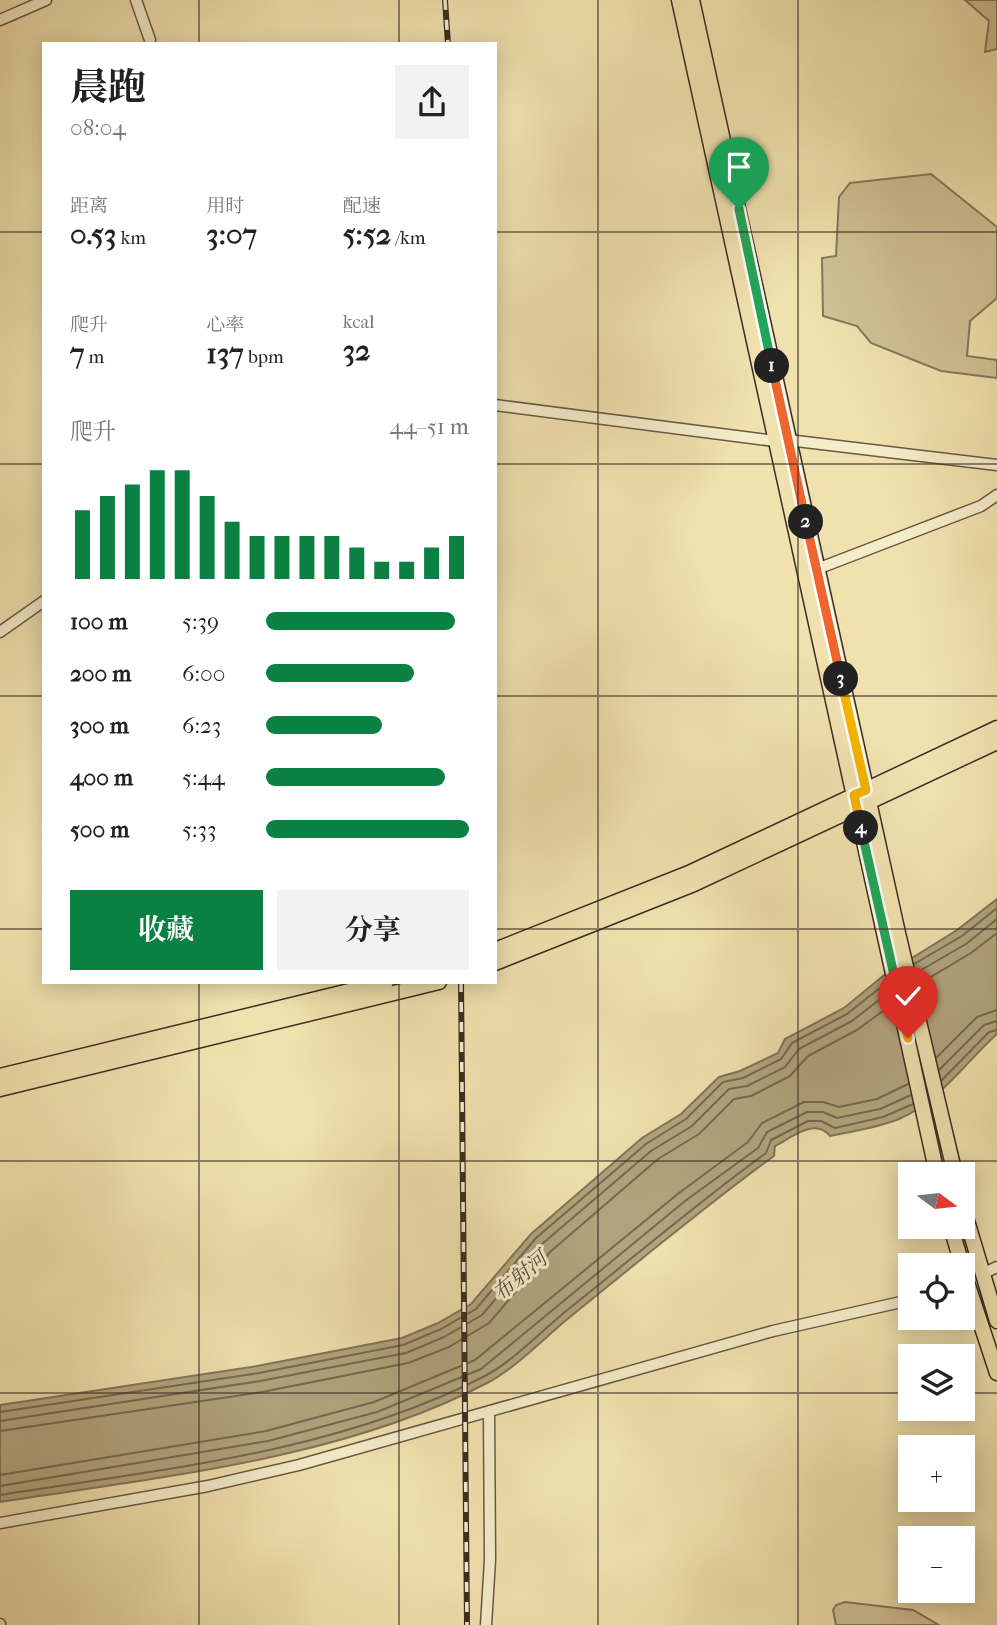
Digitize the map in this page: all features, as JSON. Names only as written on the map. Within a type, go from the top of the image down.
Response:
[{"type":"main road","points":[[679,0],[782,440],[862,799],[892,937],[934,1162]]},
{"type":"main road","points":[[692,0],[782,440],[817,569],[862,799]]},
{"type":"main road","points":[[497,962],[672,894],[997,728]]},
{"type":"main road","points":[[497,949],[689,873],[997,742]]},
{"type":"main road","points":[[892,937],[952,1162]]},
{"type":"main road","points":[[0,1076],[378,984]]},
{"type":"main road","points":[[0,1088],[431,984]]},
{"type":"main road","points":[[972,1239],[997,1321]]},
{"type":"main road","points":[[975,1312],[997,1373]]},
{"type":"street","points":[[0,20],[46,0]]},
{"type":"street","points":[[135,0],[150,40]]},
{"type":"street","points":[[497,405],[997,465]]},
{"type":"street","points":[[817,569],[981,506],[997,495]]},
{"type":"street","points":[[0,632],[42,602]]},
{"type":"street","points":[[982,1274],[997,1266]]},
{"type":"street","points":[[0,1523],[254,1476],[773,1331],[898,1303]]},
{"type":"street","points":[[486,1625],[490,1560],[489,1411]]},
{"type":"shaded area","points":[[965,0],[997,0],[997,49],[985,52],[989,21]]},
{"type":"shaded area","points":[[931,174],[997,227],[997,298],[970,321],[967,356],[997,360],[997,378],[941,371],[871,343],[857,326],[823,316],[822,258],[836,256],[839,197],[850,183]]},
{"type":"shaded area","points":[[845,1602],[913,1610],[939,1625],[836,1625],[833,1610],[836,1605]]},
{"type":"water","name":"布射河","points":[[997,899],[997,1034],[951,1081],[927,1103],[891,1122],[830,1136],[817,1128],[810,1129],[775,1146],[774,1156],[671,1235],[498,1377],[431,1409],[373,1430],[312,1447],[249,1462],[0,1502],[0,1405],[257,1366],[402,1338],[438,1323],[471,1304],[531,1234],[642,1138],[681,1114],[719,1077],[740,1071],[778,1053],[785,1039],[844,1008],[883,976],[957,930]]},
{"type":"railway","points":[[445,0],[448,42]]},
{"type":"railway","points":[[461,984],[467,1625]]},
{"type":"route","points":[[739,209],[866,790],[854,795],[908,1038]]}]
